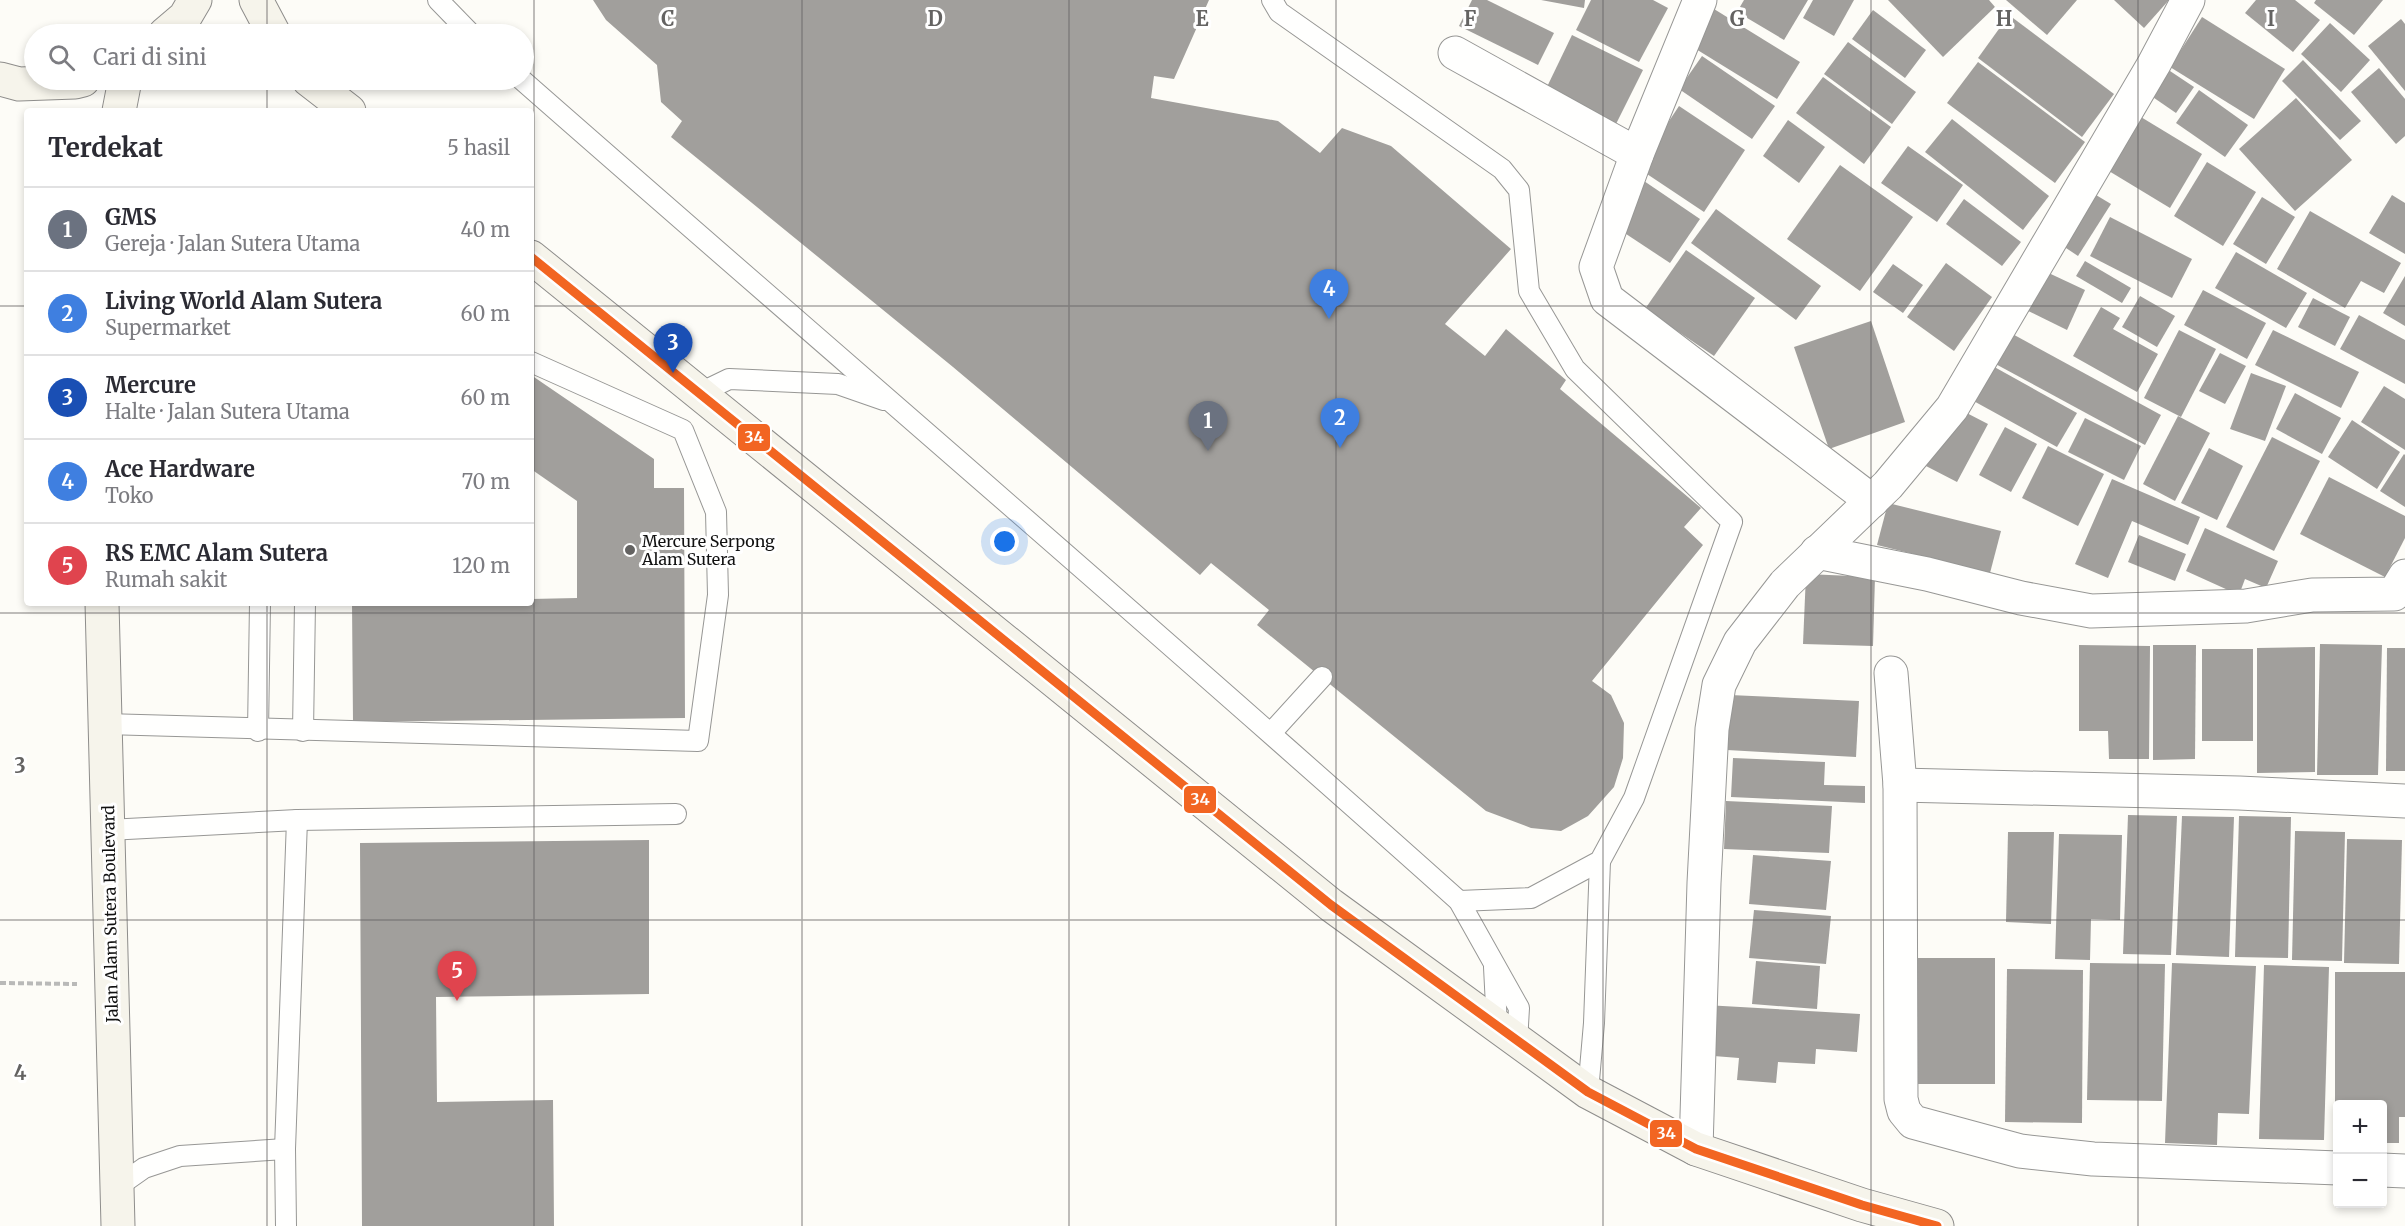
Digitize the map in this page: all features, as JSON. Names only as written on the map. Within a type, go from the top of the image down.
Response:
[{"type":"street","points":[[177,24],[185,17],[195,0]]},
{"type":"street","points":[[256,0],[269,24]]},
{"type":"street","points":[[1700,0],[1637,154],[1596,267],[1607,299],[1872,501]]},
{"type":"street","points":[[1696,1149],[1704,873],[1712,729],[1719,685],[1740,642],[1785,584],[1872,501],[1952,408],[2154,64],[2188,0]]},
{"type":"street","points":[[1455,53],[1637,154]]},
{"type":"street","points":[[0,79],[24,84]]},
{"type":"street","points":[[120,108],[123,90]]},
{"type":"street","points":[[322,90],[345,108]]},
{"type":"street","points":[[534,259],[1331,905],[1588,1092],[1696,1149],[1862,1205],[1937,1226]]},
{"type":"street","points":[[1817,552],[1927,574],[2021,598],[2091,611],[2246,606],[2312,595],[2401,591]]},
{"type":"street","name":"Jalan Alam Sutera Boulevard","points":[[102,606],[118,1226]]},
{"type":"street","points":[[1891,673],[1900,785],[1901,1100],[1904,1111],[1913,1122],[2020,1151],[2093,1159],[2333,1168]]},
{"type":"street","points":[[1900,785],[2239,793],[2405,801]]},
{"type":"street","points":[[2387,1170],[2405,1171]]},
{"type":"lane","points":[[438,0],[461,24]]},
{"type":"lane","points":[[1272,0],[1279,12],[1502,169],[1519,190],[1529,291],[1571,375],[1732,522],[1634,798],[1600,861],[1594,1023],[1588,1092]]},
{"type":"lane","points":[[533,90],[1271,733],[1459,902],[1494,967],[1508,1001],[1513,1039]]},
{"type":"lane","points":[[105,724],[258,731],[429,732],[698,741],[718,595],[716,512],[683,430],[534,363]]},
{"type":"lane","points":[[698,394],[729,379],[838,384],[897,405]]},
{"type":"lane","points":[[258,731],[260,606]]},
{"type":"lane","points":[[303,731],[305,606]]},
{"type":"lane","points":[[1271,733],[1322,677]]},
{"type":"lane","points":[[108,830],[297,820],[676,813]]},
{"type":"lane","points":[[286,1226],[285,1149],[297,820]]},
{"type":"lane","points":[[1459,902],[1531,898],[1600,861]]},
{"type":"lane","points":[[1494,967],[1530,1012],[1513,1039]]},
{"type":"lane","points":[[117,1186],[144,1168],[180,1156],[285,1149]]},
{"type":"path","points":[[0,983],[112,985]]},
{"type":"building","points":[[593,0],[1209,0],[1174,79],[1154,76],[1151,98],[1278,121],[1320,153],[1342,128],[1391,146],[1511,249],[1445,324],[1485,356],[1506,329],[1566,380],[1560,389],[1701,508],[1684,527],[1703,545],[1592,681],[1611,695],[1624,723],[1623,758],[1614,787],[1588,816],[1561,831],[1531,828],[1486,811],[1257,625],[1269,610],[1211,563],[1200,575],[953,367],[671,137],[682,121],[661,102],[657,65],[606,20]]},
{"type":"building","points":[[1472,0],[1487,0],[1554,33],[1538,65],[1459,26]]},
{"type":"building","points":[[1541,0],[1585,0],[1584,8]]},
{"type":"building","points":[[1591,0],[1653,0],[1668,8],[1639,62],[1576,30]]},
{"type":"building","points":[[1744,0],[1808,0],[1784,40],[1737,12]]},
{"type":"building","points":[[1813,0],[1854,0],[1834,36],[1803,18]]},
{"type":"building","points":[[1888,0],[1989,0],[1995,7],[1943,57]]},
{"type":"building","points":[[2006,0],[2077,0],[2047,35]]},
{"type":"building","points":[[2114,0],[2169,0],[2144,28]]},
{"type":"building","points":[[2256,0],[2295,0],[2320,20],[2293,52],[2245,13]]},
{"type":"building","points":[[2316,0],[2383,0],[2354,35],[2314,3]]},
{"type":"building","points":[[1714,9],[1800,62],[1777,99],[1691,46]]},
{"type":"building","points":[[1873,10],[1926,50],[1905,78],[1852,39]]},
{"type":"building","points":[[2009,15],[2114,94],[2082,137],[1978,58]]},
{"type":"building","points":[[2202,17],[2285,69],[2254,119],[2170,67]]},
{"type":"building","points":[[2401,19],[2405,24],[2405,91],[2368,46]]},
{"type":"building","points":[[2330,23],[2370,60],[2341,92],[2301,54]]},
{"type":"building","points":[[1572,35],[1643,70],[1615,126],[1545,91]]},
{"type":"building","points":[[1848,42],[1916,92],[1892,124],[1824,74]]},
{"type":"building","points":[[1702,56],[1775,106],[1752,139],[1679,89]]},
{"type":"building","points":[[2303,60],[2361,121],[2340,140],[2282,81]]},
{"type":"building","points":[[1978,62],[2085,142],[2055,183],[1947,103]]},
{"type":"building","points":[[2161,65],[2194,87],[2176,113],[2144,91]]},
{"type":"building","points":[[2379,68],[2405,99],[2405,136],[2396,144],[2351,92]]},
{"type":"building","points":[[1823,77],[1891,127],[1864,164],[1796,113]]},
{"type":"building","points":[[2199,90],[2248,125],[2225,157],[2176,123]]},
{"type":"building","points":[[2296,98],[2352,160],[2295,211],[2239,149]]},
{"type":"building","points":[[1679,106],[1745,150],[1704,212],[1638,168]]},
{"type":"building","points":[[2131,111],[2202,154],[2170,208],[2099,165]]},
{"type":"building","points":[[1952,119],[2049,196],[2023,230],[1925,152]]},
{"type":"building","points":[[1788,120],[1825,147],[1799,183],[1763,156]]},
{"type":"building","points":[[1908,146],[1963,185],[1937,222],[1881,183]]},
{"type":"building","points":[[2207,162],[2256,192],[2223,246],[2174,216]]},
{"type":"building","points":[[1840,165],[1913,217],[1860,291],[1787,239]]},
{"type":"building","points":[[1644,181],[1700,219],[1670,263],[1614,226]]},
{"type":"building","points":[[2086,189],[2111,204],[2078,256],[2054,240]]},
{"type":"building","points":[[2392,195],[2405,203],[2405,254],[2369,233]]},
{"type":"building","points":[[2262,197],[2295,217],[2266,264],[2233,244]]},
{"type":"building","points":[[1964,199],[2021,242],[2002,266],[1946,224]]},
{"type":"building","points":[[1716,209],[1821,286],[1796,320],[1691,243]]},
{"type":"building","points":[[2310,211],[2401,263],[2384,293],[2361,281],[2345,308],[2277,269]]},
{"type":"building","points":[[2110,217],[2192,259],[2172,298],[2090,256]]},
{"type":"building","points":[[1686,250],[1755,298],[1714,356],[1645,309]]},
{"type":"building","points":[[2236,252],[2307,293],[2286,328],[2215,288]]},
{"type":"building","points":[[2085,261],[2131,288],[2122,303],[2076,276]]},
{"type":"building","points":[[1946,263],[1992,297],[1954,351],[1907,317]]},
{"type":"building","points":[[1893,264],[1923,285],[1903,313],[1873,292]]},
{"type":"building","points":[[2038,268],[2085,290],[2067,330],[2020,307]]},
{"type":"building","points":[[2405,276],[2405,326],[2383,313]]},
{"type":"building","points":[[2203,290],[2266,323],[2247,359],[2184,325]]},
{"type":"building","points":[[2140,296],[2175,316],[2157,347],[2122,327]]},
{"type":"building","points":[[2313,298],[2350,317],[2335,346],[2298,327]]},
{"type":"building","points":[[2101,307],[2120,318],[2113,329],[2158,354],[2137,392],[2073,356]]},
{"type":"building","points":[[2359,315],[2405,340],[2405,384],[2340,349]]},
{"type":"building","points":[[1871,321],[1905,422],[1829,449],[1794,347]]},
{"type":"building","points":[[2179,330],[2216,349],[2181,417],[2144,398]]},
{"type":"building","points":[[2273,330],[2359,372],[2341,408],[2255,365]]},
{"type":"building","points":[[2007,331],[2161,415],[2145,445],[1990,361]]},
{"type":"building","points":[[2220,353],[2246,366],[2225,404],[2199,391]]},
{"type":"building","points":[[1989,364],[2077,413],[2057,447],[1970,399]]},
{"type":"building","points":[[2251,373],[2286,386],[2265,441],[2230,429]]},
{"type":"building","name":"Mercure Serpong Alam Sutera","points":[[534,377],[654,459],[654,488],[684,488],[685,718],[353,722],[352,606],[534,606],[534,599],[577,598],[577,501],[534,471]]},
{"type":"building","points":[[2384,386],[2405,399],[2405,450],[2361,422]]},
{"type":"building","points":[[2295,393],[2341,418],[2322,454],[2276,429]]},
{"type":"building","points":[[1957,408],[1988,424],[1957,482],[1926,466]]},
{"type":"building","points":[[2178,416],[2210,433],[2175,501],[2143,484]]},
{"type":"building","points":[[2085,418],[2141,446],[2124,480],[2068,452]]},
{"type":"building","points":[[2352,420],[2400,452],[2377,489],[2328,457]]},
{"type":"building","points":[[2005,427],[2037,444],[2011,492],[1979,475]]},
{"type":"building","points":[[2272,437],[2320,461],[2274,551],[2226,527]]},
{"type":"building","points":[[2048,446],[2104,474],[2078,526],[2022,498]]},
{"type":"building","points":[[2209,448],[2243,466],[2217,520],[2181,503]]},
{"type":"building","points":[[2405,455],[2405,507],[2380,491]]},
{"type":"building","points":[[2329,477],[2405,516],[2405,538],[2385,577],[2300,534]]},
{"type":"building","points":[[2112,479],[2200,517],[2188,545],[2132,521],[2108,578],[2075,564]]},
{"type":"building","points":[[1888,503],[2001,531],[1990,573],[1877,545]]},
{"type":"building","points":[[2205,528],[2278,561],[2266,588],[2245,579],[2239,595],[2186,571]]},
{"type":"building","points":[[2139,535],[2186,554],[2175,581],[2128,562]]},
{"type":"building","points":[[1806,574],[1875,577],[1873,646],[1803,644]]},
{"type":"building","points":[[2320,644],[2382,645],[2378,775],[2317,775]]},
{"type":"building","points":[[2079,645],[2150,646],[2149,759],[2109,759],[2108,731],[2079,731]]},
{"type":"building","points":[[2153,645],[2196,645],[2195,759],[2153,760]]},
{"type":"building","points":[[2315,647],[2315,772],[2257,773],[2257,648]]},
{"type":"building","points":[[2387,648],[2405,648],[2405,771],[2386,771]]},
{"type":"building","points":[[2202,649],[2253,649],[2253,741],[2202,741]]},
{"type":"building","points":[[1730,695],[1859,701],[1856,757],[1727,750]]},
{"type":"building","points":[[1733,758],[1825,762],[1824,785],[1865,786],[1865,803],[1731,797]]},
{"type":"building","points":[[1726,801],[1832,806],[1829,853],[1724,849]]},
{"type":"building","points":[[2128,815],[2177,816],[2171,955],[2123,954]]},
{"type":"building","points":[[2182,816],[2234,817],[2229,957],[2176,955]]},
{"type":"building","points":[[2239,816],[2291,817],[2288,958],[2235,957]]},
{"type":"building","points":[[2295,831],[2345,832],[2342,961],[2292,960]]},
{"type":"building","points":[[2008,832],[2054,832],[2051,924],[2006,922]]},
{"type":"building","points":[[2059,834],[2122,835],[2120,920],[2091,919],[2090,960],[2055,959]]},
{"type":"building","points":[[2347,839],[2402,840],[2399,964],[2344,963]]},
{"type":"building","points":[[649,840],[649,994],[436,997],[437,1102],[553,1100],[554,1226],[362,1226],[360,843]]},
{"type":"building","points":[[1753,855],[1831,861],[1826,910],[1749,904]]},
{"type":"building","points":[[1754,910],[1831,916],[1826,964],[1749,958]]},
{"type":"building","points":[[1911,958],[1995,958],[1995,1084],[1911,1084]]},
{"type":"building","points":[[1756,961],[1820,966],[1817,1009],[1752,1004]]},
{"type":"building","points":[[2090,963],[2165,964],[2162,1101],[2087,1100]]},
{"type":"building","points":[[2172,963],[2256,966],[2249,1114],[2218,1113],[2217,1145],[2165,1143]]},
{"type":"building","points":[[2264,965],[2329,967],[2324,1140],[2259,1139]]},
{"type":"building","points":[[2007,969],[2083,970],[2082,1123],[2005,1122]]},
{"type":"building","points":[[2335,972],[2405,972],[2405,1117],[2399,1117],[2399,1143],[2387,1143],[2387,1100],[2335,1100]]},
{"type":"building","points":[[1705,1005],[1860,1014],[1857,1052],[1816,1049],[1815,1064],[1778,1062],[1776,1083],[1737,1080],[1739,1058],[1701,1055]]},
{"type":"transit line","name":"34","points":[[534,259],[1331,905],[1588,1092],[1696,1149],[1862,1205],[1937,1226]]},
{"type":"place","name":"Ace Hardware","points":[[1329,319]]},
{"type":"place","name":"Mercure","points":[[673,373]]},
{"type":"place","name":"Living World Alam Sutera","points":[[1340,448]]},
{"type":"place","name":"GMS","points":[[1208,451]]},
{"type":"place","name":"Mercure Serpong Alam Sutera","points":[[630,550]]},
{"type":"place","name":"RS EMC Alam Sutera","points":[[457,1001]]}]
